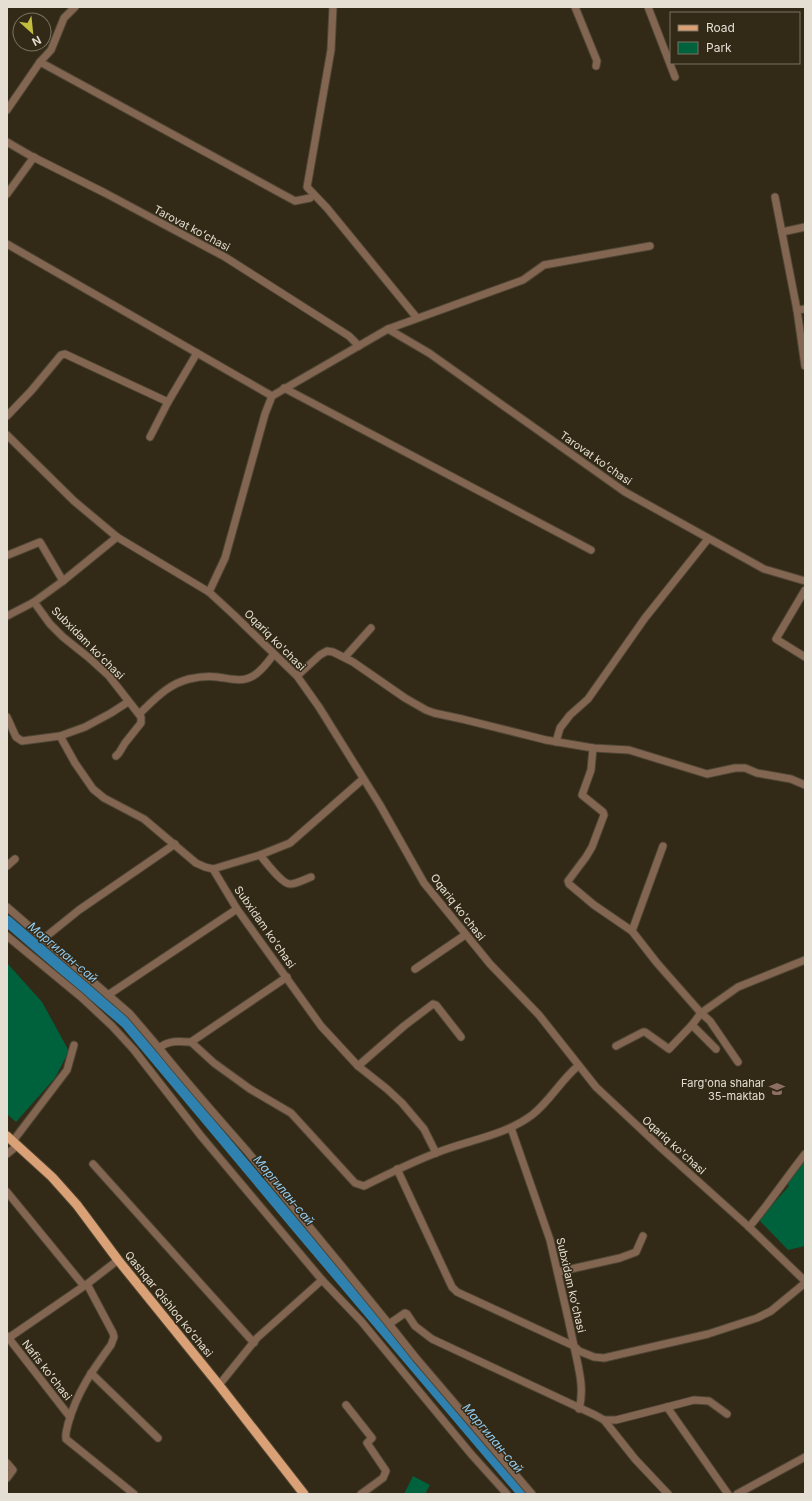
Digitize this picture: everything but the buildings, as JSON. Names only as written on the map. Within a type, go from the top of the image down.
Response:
[{"type":"main road","name":"Qashqar Qishloq koʻchasi","points":[[12,1141],[52,1177],[77,1205],[118,1260],[219,1385],[304,1494]]},
{"type":"street","points":[[7,110],[40,62],[51,50],[64,18],[75,7]]},
{"type":"street","points":[[333,7],[330,50],[307,187],[327,208],[417,318]]},
{"type":"street","points":[[575,7],[597,61],[596,66]]},
{"type":"street","points":[[648,7],[675,77]]},
{"type":"street","points":[[40,62],[294,201],[310,198]]},
{"type":"street","name":"Tarovat koʻchasi","points":[[7,142],[34,158],[105,193],[225,257],[349,336],[359,346]]},
{"type":"street","points":[[7,194],[34,158]]},
{"type":"street","points":[[775,197],[797,310],[805,366]]},
{"type":"street","points":[[782,232],[805,227]]},
{"type":"street","points":[[7,244],[272,396]]},
{"type":"street","points":[[209,592],[224,558],[265,414],[272,396],[388,329],[523,280],[544,265],[650,246]]},
{"type":"street","points":[[797,310],[805,309]]},
{"type":"street","name":"Tarovat koʻchasi","points":[[388,329],[429,353],[624,492],[764,569],[805,581]]},
{"type":"street","points":[[150,437],[168,402],[197,353]]},
{"type":"street","points":[[7,416],[31,391],[61,355],[65,354],[168,402]]},
{"type":"street","points":[[284,388],[591,550]]},
{"type":"street","name":"Oqariq ko'chasi","points":[[7,435],[74,501],[117,537],[209,592],[297,676],[380,805],[424,883],[465,935],[490,964],[539,1015],[596,1087],[660,1148],[749,1227],[805,1282]]},
{"type":"street","points":[[7,616],[34,602],[117,537]]},
{"type":"street","points":[[556,742],[560,728],[570,715],[588,699],[645,618],[708,539]]},
{"type":"street","points":[[8,555],[40,542],[63,580]]},
{"type":"street","points":[[805,590],[776,639],[805,657]]},
{"type":"street","name":"Subxidam koʻchasi","points":[[34,602],[54,628],[109,676],[139,714]]},
{"type":"street","points":[[345,657],[372,628]]},
{"type":"street","points":[[297,676],[320,654],[327,651],[332,652],[345,657],[405,698],[426,710],[556,742],[594,748],[629,750],[707,774],[735,768],[745,768],[791,779],[805,785]]},
{"type":"street","points":[[116,756],[125,742],[142,722],[139,714],[167,689],[175,684],[189,679],[206,677],[246,679],[253,677],[264,668],[274,654]]},
{"type":"street","points":[[7,717],[16,738],[22,741],[60,736],[85,727],[111,714],[128,702]]},
{"type":"street","points":[[60,736],[75,763],[93,789],[104,798],[144,819],[196,863],[213,869],[260,855],[290,843],[363,779]]},
{"type":"street","points":[[594,748],[590,770],[582,795],[603,812],[604,815],[592,847],[568,881],[569,884],[594,905],[632,931],[657,963],[710,1021],[738,1062]]},
{"type":"street","points":[[43,939],[79,910],[175,844]]},
{"type":"street","points":[[632,931],[663,846]]},
{"type":"street","points":[[260,855],[286,884],[291,884],[311,877]]},
{"type":"street","points":[[7,866],[15,859]]},
{"type":"street","name":"Subxidam koʻchasi","points":[[213,869],[237,909],[321,1026],[358,1066],[402,1103],[424,1129],[436,1153]]},
{"type":"street","points":[[7,907],[130,1014],[192,1089],[246,1150],[331,1252],[416,1358],[532,1494]]},
{"type":"street","points":[[108,995],[237,909]]},
{"type":"street","points":[[415,969],[465,935]]},
{"type":"street","points":[[7,936],[81,997],[134,1050],[201,1136],[322,1280],[361,1321],[470,1454],[507,1494]]},
{"type":"street","points":[[616,1046],[645,1032],[669,1049],[702,1013],[738,987],[805,960]]},
{"type":"street","points":[[159,1048],[172,1041],[191,1042],[287,977]]},
{"type":"street","points":[[358,1066],[404,1026],[434,1004],[461,1037]]},
{"type":"street","points":[[692,1025],[716,1049]]},
{"type":"street","points":[[191,1042],[214,1063],[250,1089],[291,1113],[355,1183],[364,1186],[397,1169],[436,1153],[511,1128],[532,1115],[540,1108],[569,1073],[578,1066]]},
{"type":"street","points":[[7,1154],[12,1141],[67,1070],[74,1045]]},
{"type":"street","name":"Subxidam koʻchasi","points":[[511,1128],[542,1215],[558,1272],[574,1346],[579,1351],[594,1357],[604,1358],[708,1334],[764,1315],[805,1282]]},
{"type":"street","points":[[749,1227],[767,1207],[784,1181],[805,1154]]},
{"type":"street","points":[[94,1164],[254,1343]]},
{"type":"street","points":[[397,1169],[452,1287],[457,1292],[574,1346],[580,1374],[581,1400],[579,1409]]},
{"type":"street","points":[[7,1192],[85,1285],[113,1333],[114,1337],[111,1345],[79,1392],[65,1435],[66,1439],[134,1494]]},
{"type":"street","points":[[558,1272],[620,1258],[636,1252],[643,1236]]},
{"type":"street","points":[[7,1338],[85,1285],[118,1260]]},
{"type":"street","points":[[219,1385],[257,1338],[322,1280]]},
{"type":"street","points":[[389,1324],[405,1313],[415,1326],[432,1339],[604,1420],[635,1459],[668,1494]]},
{"type":"street","name":"Nafis koʻchasi","points":[[7,1338],[70,1417]]},
{"type":"street","points":[[91,1373],[158,1438]]},
{"type":"street","points":[[604,1420],[616,1420],[694,1400],[709,1401],[727,1414]]},
{"type":"street","points":[[346,1405],[372,1438],[367,1444],[386,1471],[383,1478],[361,1494]]},
{"type":"street","points":[[667,1407],[728,1494]]},
{"type":"street","points":[[737,1494],[805,1457]]},
{"type":"street","points":[[7,1463],[13,1470],[7,1478]]},
{"type":"green space","points":[[7,963],[42,1002],[69,1051],[55,1078],[16,1122],[7,1114]]},
{"type":"green space","points":[[805,1160],[805,1246],[788,1250],[759,1220],[789,1186],[787,1183]]},
{"type":"green space","points":[[413,1476],[430,1485],[425,1494],[404,1494]]},
{"type":"waterway","name":"Маргилан-сай","points":[[7,921],[126,1023],[523,1494]]},
{"type":"place","name":"Farg'ona shahar 35-maktab","points":[[777,1089]]}]
